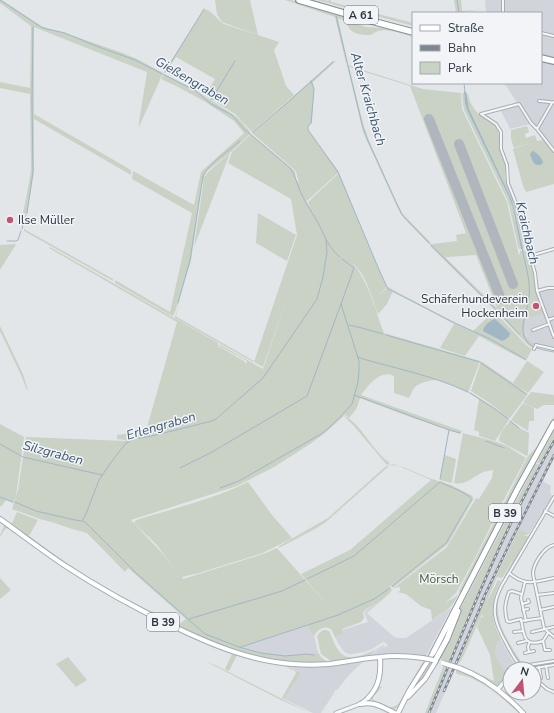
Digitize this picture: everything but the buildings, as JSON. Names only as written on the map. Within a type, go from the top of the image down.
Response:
[{"type":"highway","name":"A 61","points":[[299,0],[412,32]]},
{"type":"highway","name":"A 61","points":[[308,0],[412,29]]},
{"type":"highway","points":[[334,11],[348,18]]},
{"type":"highway","points":[[382,26],[394,27]]},
{"type":"highway","points":[[542,58],[554,61]]},
{"type":"highway","points":[[542,61],[554,64]]},
{"type":"highway","name":"B 39","points":[[433,653],[526,472],[554,423]]},
{"type":"highway","name":"B 39","points":[[433,653],[460,606],[524,481],[554,428]]},
{"type":"highway","name":"B 39","points":[[435,661],[447,639],[460,606]]},
{"type":"highway","points":[[440,652],[439,657],[443,663]]},
{"type":"main road","name":"B 39","points":[[0,519],[65,565],[106,591],[192,636],[219,647],[261,659],[296,664],[330,664],[369,658],[403,656],[435,661]]},
{"type":"main road","name":"B 39","points":[[386,709],[392,710],[399,707],[433,653]]},
{"type":"main road","points":[[380,657],[378,660],[380,672]]},
{"type":"main road","points":[[368,698],[377,685],[380,672],[380,657]]},
{"type":"main road","points":[[369,658],[374,659],[378,663]]},
{"type":"main road","points":[[398,713],[404,700],[425,679],[435,661],[459,668],[498,688],[523,713]]},
{"type":"main road","points":[[368,698],[371,703]]},
{"type":"main road","points":[[368,698],[377,705]]},
{"type":"main road","points":[[360,704],[371,703],[395,713]]},
{"type":"street","points":[[503,12],[504,0]]},
{"type":"street","points":[[542,33],[554,36]]},
{"type":"street","points":[[537,129],[553,102],[539,101]]},
{"type":"street","points":[[554,151],[531,123],[519,104],[481,114],[496,124],[501,132],[501,149],[507,165],[508,183],[523,221],[535,273],[537,291],[554,338]]},
{"type":"street","points":[[530,256],[554,249]]},
{"type":"street","points":[[537,291],[554,288]]},
{"type":"street","points":[[548,320],[554,318]]},
{"type":"street","points":[[533,330],[549,324]]},
{"type":"street","points":[[534,347],[536,344],[554,349]]},
{"type":"street","points":[[516,661],[499,631],[496,622],[494,613],[497,594],[554,497]]},
{"type":"street","points":[[545,511],[554,515]]},
{"type":"street","points":[[554,545],[549,546],[546,549],[534,566],[533,574],[545,630],[554,637]]},
{"type":"street","points":[[508,574],[525,582],[534,582],[554,578]]},
{"type":"street","points":[[525,582],[521,598],[526,621]]},
{"type":"street","points":[[521,594],[510,591],[505,609],[507,622],[542,618]]},
{"type":"street","points":[[537,595],[554,593]]},
{"type":"street","points":[[522,604],[529,602],[528,600]]},
{"type":"street","points":[[540,610],[554,607]]},
{"type":"street","points":[[523,610],[528,609]]},
{"type":"street","points":[[521,620],[526,640],[529,643]]},
{"type":"street","points":[[532,632],[554,627]]},
{"type":"street","points":[[514,632],[523,630]]},
{"type":"street","points":[[545,650],[543,641],[548,633]]},
{"type":"street","points":[[518,643],[526,640]]},
{"type":"street","points":[[529,643],[543,641]]},
{"type":"street","points":[[529,643],[529,652]]},
{"type":"street","points":[[542,651],[550,650]]},
{"type":"street","points":[[525,654],[534,651]]},
{"type":"street","points":[[542,662],[554,661]]},
{"type":"street","points":[[542,667],[554,665]]},
{"type":"street","points":[[546,666],[548,678]]},
{"type":"street","points":[[498,688],[502,684]]},
{"type":"street","points":[[542,685],[554,692]]},
{"type":"street","points":[[336,713],[360,704],[368,698]]},
{"type":"shaded area","points":[[485,0],[554,0],[554,148],[537,127],[530,124],[510,129],[499,107],[516,103],[505,84],[542,84],[542,12],[486,12]]},
{"type":"shaded area","points":[[554,289],[554,348],[535,344],[529,341],[524,327],[526,319],[545,312],[538,291]]},
{"type":"shaded area","points":[[554,439],[554,459],[543,481],[551,486],[550,491],[552,497],[529,534],[518,529],[489,590],[436,713],[428,713],[500,543],[525,492]]},
{"type":"shaded area","points":[[393,589],[367,613],[393,636],[398,638],[406,638],[452,607],[426,656],[401,653],[371,655],[379,649],[388,646],[383,642],[365,652],[349,654],[344,652],[335,637],[343,634],[342,630],[368,622],[364,612]]},
{"type":"shaded area","points":[[308,625],[314,635],[318,653],[284,655],[260,652],[240,647]]},
{"type":"shaded area","points":[[501,640],[513,661],[502,661],[502,667],[495,654],[497,642]]},
{"type":"shaded area","points":[[363,662],[349,675],[337,690],[335,690],[321,713],[313,713],[284,699],[301,673],[288,665],[327,667]]},
{"type":"green space","points":[[0,0],[43,27],[120,52],[163,73],[139,127],[147,72],[34,27],[34,172],[27,214],[23,213],[31,169],[30,94],[0,88],[0,82],[30,88],[31,26],[0,3]]},
{"type":"green space","points":[[215,0],[250,0],[258,35],[222,22],[217,14]]},
{"type":"green space","points":[[285,0],[291,0],[331,11],[366,27],[385,28],[412,34],[412,37],[386,30],[376,32],[371,35],[358,34],[352,31],[346,22],[338,18],[348,64],[346,63],[335,17]]},
{"type":"green space","points":[[317,0],[324,0],[412,23],[412,26]]},
{"type":"green space","points":[[454,0],[461,0],[462,11],[482,9],[462,12],[456,12]]},
{"type":"green space","points":[[204,9],[210,11],[224,24],[279,42],[274,50],[286,86],[294,95],[252,132],[235,114],[205,95],[215,79],[176,57],[165,73],[164,72]]},
{"type":"green space","points":[[333,61],[336,61],[313,82],[312,123],[307,128],[339,172],[307,201],[305,199],[311,209],[308,202],[339,173],[387,287],[374,299],[388,287],[473,331],[494,311],[527,346],[532,349],[526,361],[479,336],[465,356],[440,348],[454,324],[393,291],[387,304],[378,314],[365,280],[357,267],[352,263],[363,278],[384,333],[480,361],[468,393],[448,383],[434,380],[425,382],[415,387],[409,398],[394,393],[394,377],[387,374],[374,380],[361,395],[462,431],[460,434],[360,398],[357,408],[349,418],[345,415],[310,444],[274,467],[237,486],[131,520],[175,569],[156,544],[134,523],[136,520],[207,499],[248,482],[272,515],[292,538],[263,553],[182,577],[183,579],[266,553],[277,548],[329,607],[301,574],[350,550],[431,480],[399,466],[390,465],[326,522],[279,548],[279,546],[328,518],[385,467],[392,464],[403,467],[451,485],[473,496],[469,501],[459,518],[471,499],[474,498],[448,544],[393,588],[391,586],[422,561],[389,587],[392,589],[387,596],[363,612],[364,618],[361,622],[342,629],[343,634],[335,637],[331,629],[326,627],[317,631],[314,636],[308,625],[240,647],[260,652],[284,655],[318,653],[326,661],[326,663],[276,661],[234,651],[186,631],[115,595],[54,557],[11,525],[12,521],[14,525],[53,554],[115,593],[178,625],[186,619],[128,568],[125,572],[87,533],[12,509],[18,490],[26,437],[125,441],[126,440],[117,439],[117,435],[146,431],[177,322],[49,248],[50,247],[218,343],[218,346],[244,361],[246,364],[247,361],[221,347],[219,344],[263,369],[289,292],[263,367],[254,362],[297,235],[291,199],[228,163],[232,152],[251,134],[295,171],[296,179],[299,184],[296,171],[252,133]]},
{"type":"green space","points":[[347,65],[423,89],[461,93],[462,109],[507,202],[519,256],[520,251],[528,251],[535,273],[533,273],[535,285],[544,313],[526,319],[525,334],[535,344],[533,348],[528,345],[430,246],[432,244],[457,241],[456,235],[466,233],[410,86],[349,67],[364,127],[393,196],[403,214],[431,243],[429,244],[404,218],[397,207],[363,132]],"holes":[[[476,255],[497,308],[446,258]]]},
{"type":"green space","points":[[164,74],[192,88],[234,115],[251,133],[231,152],[207,171],[205,175],[202,185],[191,261],[173,316],[115,283],[115,280],[170,312],[192,213],[132,179],[133,171],[194,205],[201,172],[244,133],[234,121],[204,101],[161,79]]},
{"type":"green space","points":[[462,93],[464,93],[467,110],[509,197],[513,208],[521,249],[518,247],[507,199],[464,110]]},
{"type":"green space","points":[[466,93],[468,94],[470,102],[475,110],[498,128],[501,153],[506,166],[505,178],[522,221],[525,236],[523,249],[511,198],[469,109]]},
{"type":"green space","points":[[34,114],[131,170],[131,175],[34,119]]},
{"type":"green space","points":[[527,126],[529,132],[525,134],[526,138],[535,135],[537,141],[543,140],[554,153],[554,184],[526,192],[513,149],[533,142],[514,148],[511,139],[511,130]]},
{"type":"green space","points":[[230,153],[194,247],[204,178],[208,172]]},
{"type":"green space","points":[[258,213],[296,235],[287,261],[256,243]]},
{"type":"green space","points":[[24,229],[113,279],[113,281],[24,231]]},
{"type":"green space","points":[[16,244],[15,246],[0,270],[0,245]]},
{"type":"green space","points":[[180,300],[177,317],[254,361],[253,362],[175,318]]},
{"type":"green space","points":[[0,326],[23,374],[28,390],[0,331]]},
{"type":"green space","points":[[481,361],[513,383],[527,361],[544,372],[528,393],[517,386],[528,394],[510,418],[508,418],[508,421],[495,441],[479,436],[479,432],[474,430],[479,399],[469,393],[470,392],[506,416],[491,404],[471,391]]},
{"type":"green space","points":[[531,392],[554,395],[554,405],[544,405],[537,409],[524,403]]},
{"type":"green space","points":[[523,403],[534,408],[534,421],[529,421],[528,431],[511,420]]},
{"type":"green space","points":[[344,416],[356,425],[378,452],[389,462],[389,464],[387,465]]},
{"type":"green space","points":[[554,417],[554,420],[530,461],[460,595],[459,591],[528,456],[536,448]]},
{"type":"green space","points":[[510,421],[529,433],[527,456],[499,441],[501,433]]},
{"type":"green space","points":[[0,424],[24,437],[16,496],[13,503],[6,500],[1,507],[0,506]]},
{"type":"green space","points":[[449,430],[445,455],[456,459],[451,483],[440,480]]},
{"type":"green space","points":[[554,431],[554,439],[540,464],[537,462]]},
{"type":"green space","name":"Mörsch","points":[[463,433],[497,442],[507,446],[526,458],[456,593],[445,603],[458,594],[454,603],[432,620],[431,610],[421,606],[406,594],[397,592],[400,591],[399,587],[394,588],[447,547],[476,498],[479,499],[492,478],[493,470],[483,472],[462,483],[454,483]]},
{"type":"green space","points":[[536,463],[539,465],[503,538],[449,662],[442,661],[439,657],[458,613]]},
{"type":"green space","points":[[17,512],[38,520],[29,536],[13,524]]},
{"type":"green space","points":[[5,524],[113,596],[225,650],[288,665],[301,673],[284,699],[282,698],[296,673],[295,671],[283,665],[237,655],[229,671],[225,669],[232,654],[192,638],[134,609],[70,571],[8,528],[5,529],[0,537]]},
{"type":"green space","points":[[519,529],[529,534],[523,536],[529,537],[505,577],[512,562],[511,561],[503,577],[497,577],[486,603],[498,580],[501,581],[495,594],[493,608],[496,629],[501,640],[497,642],[495,654],[502,667],[502,681],[496,686],[459,664],[494,681],[490,655],[477,627],[481,617],[483,617],[485,622],[482,614],[463,657],[457,665],[489,590]]},
{"type":"green space","points":[[0,578],[11,590],[0,599]]},
{"type":"green space","points":[[504,582],[505,583],[500,594],[498,605],[498,615],[505,635],[521,661],[518,661],[513,654],[499,627],[495,612],[497,597]]},
{"type":"green space","points":[[453,620],[435,658],[430,662],[435,662],[409,696]]},
{"type":"green space","points":[[323,630],[329,631],[338,650],[343,655],[348,657],[358,656],[384,645],[385,646],[376,650],[370,655],[331,661],[321,654],[317,636]]},
{"type":"green space","points":[[68,657],[87,680],[76,687],[56,664]]},
{"type":"green space","points":[[425,660],[400,705],[394,709],[389,708],[371,699],[379,686],[382,687],[373,699],[386,706],[395,706],[400,702]]},
{"type":"green space","points":[[207,662],[215,665],[310,713],[281,700]]},
{"type":"green space","points":[[444,665],[447,666],[428,713],[425,713]]},
{"type":"green space","points":[[456,669],[474,677],[491,687],[502,696],[502,698],[482,684],[466,676],[457,674]]},
{"type":"green space","points":[[505,701],[508,701],[519,713]]},
{"type":"water","points":[[464,92],[466,92],[469,109],[511,198],[523,249],[521,249],[513,208],[509,197],[467,110]]},
{"type":"water","points":[[532,151],[540,156],[543,163],[536,165],[533,162],[530,155]]},
{"type":"water","points":[[495,319],[510,333],[509,337],[502,341],[483,331],[484,327]]},
{"type":"waterway","name":"Gießengraben","points":[[0,0],[41,27],[65,33],[135,60],[196,91],[211,104],[232,115],[244,129],[290,168],[295,176],[302,195],[332,249],[340,257]]},
{"type":"waterway","name":"Kraichbach","points":[[457,0],[459,12]]},
{"type":"waterway","points":[[165,72],[204,9]]},
{"type":"waterway","name":"Alter Kraichbach","points":[[336,16],[362,124],[368,141],[402,215],[429,243]]},
{"type":"waterway","points":[[27,213],[33,172],[33,27]]},
{"type":"waterway","points":[[211,100],[235,61]]},
{"type":"waterway","points":[[253,132],[333,62]]},
{"type":"waterway","points":[[311,81],[314,89],[311,123],[308,126],[308,130],[338,172],[388,289],[490,339],[525,359]]},
{"type":"waterway","name":"Kraichbach","points":[[464,84],[465,92]]},
{"type":"waterway","points":[[178,303],[190,260],[203,176],[214,162],[240,141]]},
{"type":"waterway","points":[[22,229],[26,215]]},
{"type":"waterway","points":[[7,241],[18,240],[21,231]]},
{"type":"waterway","name":"Erlengraben","points":[[314,655],[307,654],[285,656],[261,653],[239,647],[205,634],[136,573],[85,522],[82,521],[99,480],[126,443],[133,439],[152,436],[212,421],[263,378],[317,299],[323,277],[327,252],[326,240]]},
{"type":"waterway","name":"Alter Kraichbach","points":[[430,244],[519,334]]},
{"type":"waterway","name":"Kraichbach","points":[[522,248],[529,291],[523,324],[524,335],[528,343],[538,349],[554,352]]},
{"type":"waterway","name":"Gießengraben","points":[[220,488],[239,481],[321,434],[330,427],[352,404],[358,382],[359,361],[341,304],[354,268],[342,259]]},
{"type":"waterway","points":[[180,468],[212,452],[307,396],[341,304]]},
{"type":"waterway","points":[[349,325],[383,334]]},
{"type":"waterway","points":[[386,335],[480,362]]},
{"type":"waterway","points":[[358,357],[429,377],[468,392]]},
{"type":"waterway","points":[[481,363],[526,394]]},
{"type":"waterway","points":[[470,393],[508,419]]},
{"type":"waterway","points":[[354,395],[449,430],[440,479]]},
{"type":"waterway","points":[[510,421],[519,428]]},
{"type":"waterway","points":[[449,430],[460,433]]},
{"type":"waterway","points":[[486,441],[504,448]]},
{"type":"waterway","name":"Silzgraben","points":[[0,444],[23,457],[102,475]]},
{"type":"waterway","points":[[307,579],[354,556],[440,482],[470,497]]},
{"type":"waterway","points":[[0,497],[13,502]]},
{"type":"waterway","points":[[392,586],[446,543],[472,498]]},
{"type":"waterway","points":[[15,502],[36,511],[81,521]]},
{"type":"waterway","points":[[189,619],[282,591],[305,580]]},
{"type":"waterway","points":[[241,647],[338,615],[374,599],[390,588]]},
{"type":"runway","points":[[429,119],[501,299]]},
{"type":"runway","points":[[459,144],[513,284]]},
{"type":"railway","points":[[429,713],[502,541],[554,441]]},
{"type":"railway","points":[[481,603],[554,455]]},
{"type":"railway","points":[[444,691],[484,599]]},
{"type":"place","name":"Ilse Müller","points":[[10,220]]},
{"type":"place","name":"Schäferhundeverein Hockenheim","points":[[536,306]]}]
